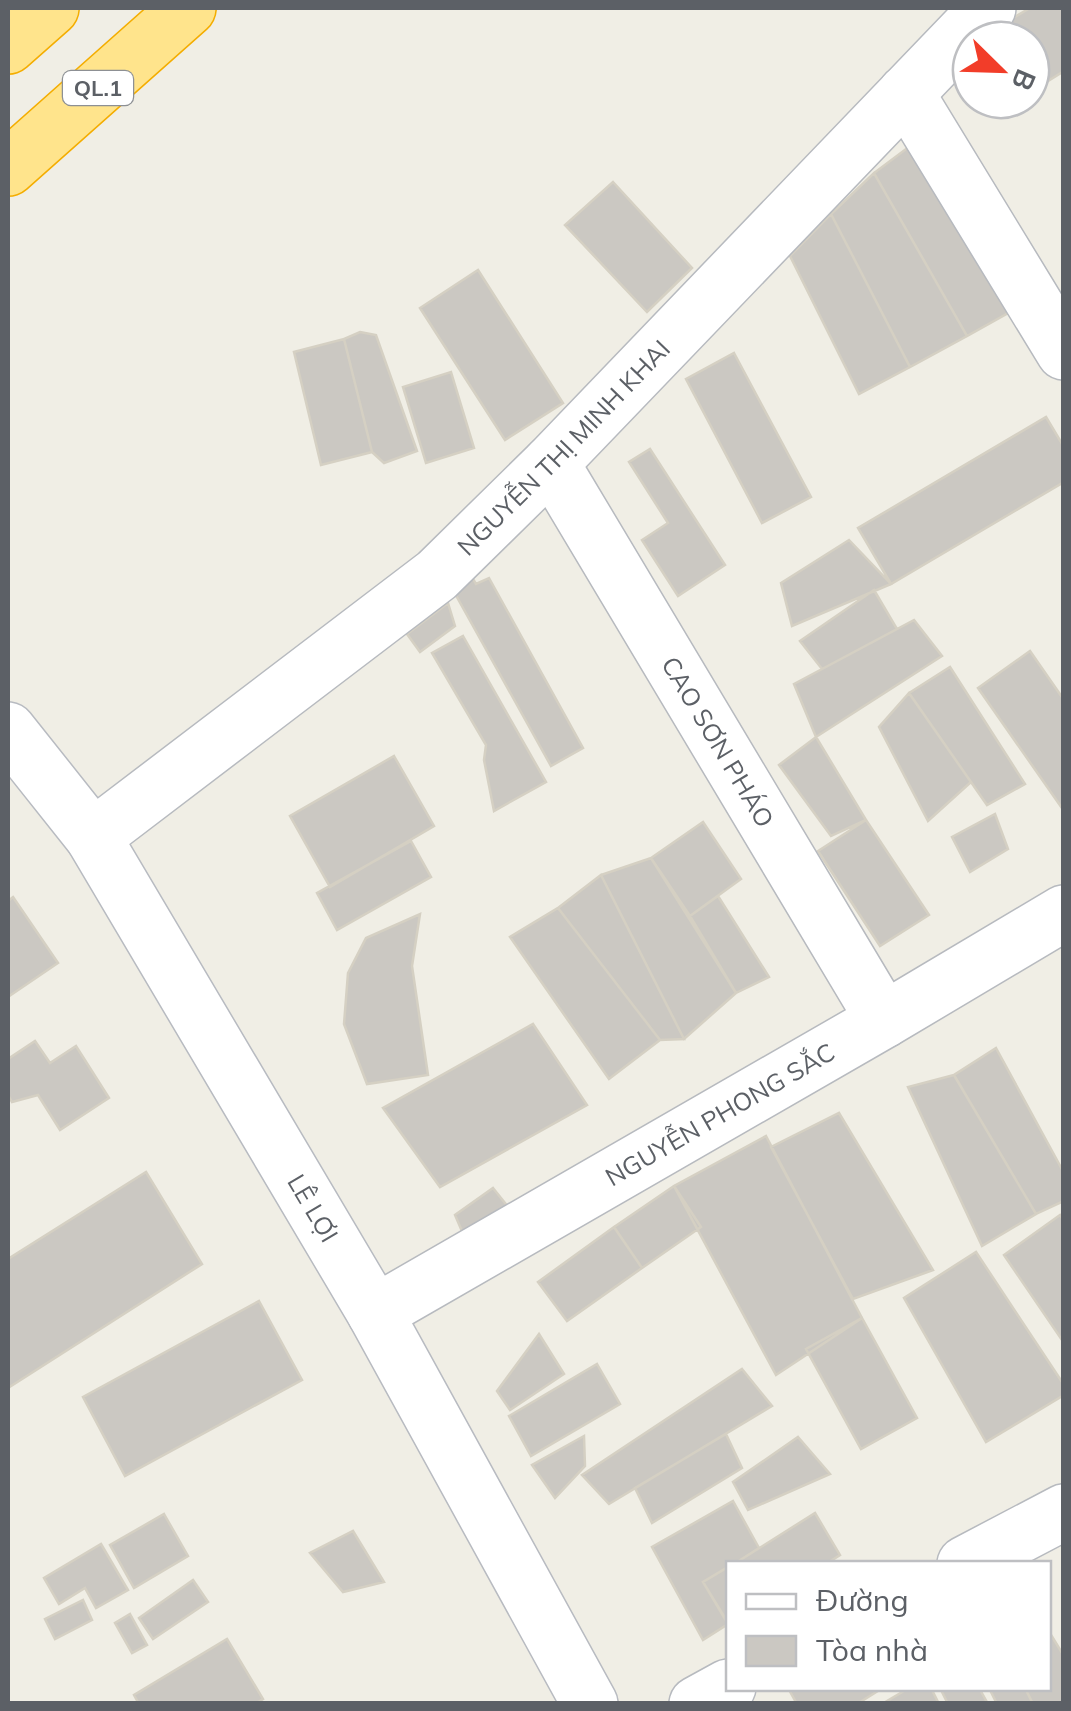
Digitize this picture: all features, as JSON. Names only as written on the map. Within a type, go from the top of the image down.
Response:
[{"type":"highway","points":[[8,46],[51,8]]},
{"type":"highway","name":"QL.1","points":[[8,168],[188,8]]},
{"type":"street","name":"NGUYỄN THỊ MINH KHAI","points":[[93,837],[437,575],[551,463],[988,8]]},
{"type":"street","points":[[906,93],[1064,352]]},
{"type":"street","name":"CAO SƠN PHÁO","points":[[551,463],[884,1020]]},
{"type":"street","name":"LÊ LỢI","points":[[8,730],[93,837],[375,1313],[590,1704]]},
{"type":"street","name":"NGUYỄN PHONG SẮC","points":[[375,1313],[1064,913]]},
{"type":"street","points":[[971,1561],[1064,1512]]},
{"type":"street","points":[[697,1704],[726,1688]]},
{"type":"building","points":[[1030,8],[1064,8],[1064,71],[1051,79],[1051,20],[1010,20]]},
{"type":"building","points":[[922,137],[1019,307],[967,336],[874,173]]},
{"type":"building","points":[[874,173],[967,336],[910,367],[831,214]]},
{"type":"building","points":[[613,182],[692,268],[647,312],[565,225]]},
{"type":"building","points":[[831,214],[910,367],[859,394],[790,256]]},
{"type":"building","points":[[478,270],[563,403],[505,440],[420,308]]},
{"type":"building","points":[[360,332],[376,335],[417,451],[384,463],[372,452],[344,339]]},
{"type":"building","points":[[344,339],[372,452],[321,465],[294,352]]},
{"type":"building","points":[[734,353],[811,497],[762,523],[686,379]]},
{"type":"building","points":[[451,372],[474,448],[426,463],[403,387]]},
{"type":"building","points":[[1046,417],[1064,447],[1064,482],[891,584],[858,528]]},
{"type":"building","points":[[650,449],[725,565],[678,596],[642,540],[668,523],[629,462]]},
{"type":"building","points":[[849,540],[891,584],[792,626],[781,583]]},
{"type":"building","points":[[467,569],[476,584],[489,578],[583,748],[551,766],[448,581]]},
{"type":"building","points":[[874,590],[897,629],[822,669],[800,641]]},
{"type":"building","points":[[448,603],[455,626],[420,652],[407,634]]},
{"type":"building","points":[[914,620],[942,656],[816,737],[794,684]]},
{"type":"building","points":[[463,636],[546,782],[494,811],[484,760],[486,745],[432,653]]},
{"type":"building","points":[[1030,651],[1064,700],[1064,811],[978,688]]},
{"type":"building","points":[[950,667],[1025,784],[987,805],[909,693]]},
{"type":"building","points":[[909,693],[971,782],[928,821],[879,727]]},
{"type":"building","points":[[816,737],[866,820],[831,836],[779,765]]},
{"type":"building","points":[[394,756],[434,826],[330,887],[290,816]]},
{"type":"building","points":[[995,814],[1008,849],[970,872],[952,837]]},
{"type":"building","points":[[866,820],[929,915],[880,946],[818,851]]},
{"type":"building","points":[[703,822],[741,879],[690,916],[651,858]]},
{"type":"building","points":[[411,841],[431,877],[337,930],[317,893]]},
{"type":"building","points":[[651,858],[736,993],[684,1039],[601,875]]},
{"type":"building","points":[[601,875],[684,1039],[660,1040],[558,908]]},
{"type":"building","points":[[718,896],[769,977],[736,993],[690,916]]},
{"type":"building","points":[[13,897],[58,963],[8,997],[8,901]]},
{"type":"building","points":[[558,908],[660,1040],[609,1079],[510,937]]},
{"type":"building","points":[[420,914],[412,966],[428,1075],[367,1084],[344,1024],[348,973],[366,938]]},
{"type":"building","points":[[533,1024],[587,1105],[440,1187],[383,1108]]},
{"type":"building","points":[[35,1041],[50,1063],[76,1046],[109,1098],[60,1130],[38,1095],[12,1102],[8,1095],[8,1059]]},
{"type":"building","points":[[996,1048],[1064,1173],[1064,1201],[1036,1214],[954,1075]]},
{"type":"building","points":[[954,1075],[1036,1214],[982,1246],[908,1087]]},
{"type":"building","points":[[839,1113],[933,1270],[853,1299],[771,1147]]},
{"type":"building","points":[[766,1136],[862,1318],[776,1375],[674,1186]]},
{"type":"building","points":[[146,1172],[202,1264],[8,1388],[8,1259]]},
{"type":"building","points":[[674,1186],[701,1227],[642,1268],[614,1227]]},
{"type":"building","points":[[493,1188],[509,1208],[464,1236],[455,1215]]},
{"type":"building","points":[[1060,1215],[1064,1221],[1064,1343],[1004,1255]]},
{"type":"building","points":[[614,1227],[642,1268],[567,1321],[538,1282]]},
{"type":"building","points":[[976,1252],[1064,1385],[1064,1395],[986,1442],[904,1298]]},
{"type":"building","points":[[259,1301],[302,1380],[125,1476],[83,1397]]},
{"type":"building","points":[[862,1318],[917,1418],[861,1449],[806,1349]]},
{"type":"building","points":[[539,1334],[564,1374],[510,1410],[497,1391]]},
{"type":"building","points":[[597,1364],[620,1404],[531,1456],[509,1416]]},
{"type":"building","points":[[742,1369],[772,1406],[609,1504],[582,1475]]},
{"type":"building","points":[[726,1434],[742,1468],[652,1523],[635,1488]]},
{"type":"building","points":[[584,1436],[585,1466],[555,1498],[532,1465]]},
{"type":"building","points":[[584,1436],[585,1466],[555,1498],[532,1465]]},
{"type":"building","points":[[798,1437],[830,1474],[748,1510],[733,1482]]},
{"type":"building","points":[[733,1501],[759,1548],[739,1561],[726,1561],[726,1568],[703,1582],[726,1625],[703,1640],[652,1547]]},
{"type":"building","points":[[815,1513],[840,1555],[831,1561],[739,1561]]},
{"type":"building","points":[[164,1514],[188,1556],[134,1588],[110,1545]]},
{"type":"building","points":[[353,1531],[384,1582],[343,1592],[310,1553]]},
{"type":"building","points":[[101,1544],[128,1590],[96,1608],[85,1588],[59,1604],[44,1578]]},
{"type":"building","points":[[726,1568],[726,1620],[703,1582]]},
{"type":"building","points":[[193,1580],[208,1602],[153,1639],[139,1618]]},
{"type":"building","points":[[83,1600],[92,1620],[55,1639],[45,1619]]},
{"type":"building","points":[[130,1614],[147,1645],[132,1653],[115,1623]]},
{"type":"building","points":[[1051,1635],[1064,1656],[1064,1704],[1033,1704],[1026,1691],[1051,1691]]},
{"type":"building","points":[[227,1639],[263,1699],[255,1704],[139,1704],[134,1695]]},
{"type":"building","points":[[790,1691],[878,1691],[857,1704],[797,1704]]},
{"type":"building","points":[[904,1691],[932,1691],[939,1704],[882,1704]]},
{"type":"building","points":[[942,1691],[981,1691],[988,1704],[948,1704]]},
{"type":"building","points":[[990,1691],[1026,1691],[1033,1704],[997,1704]]}]
